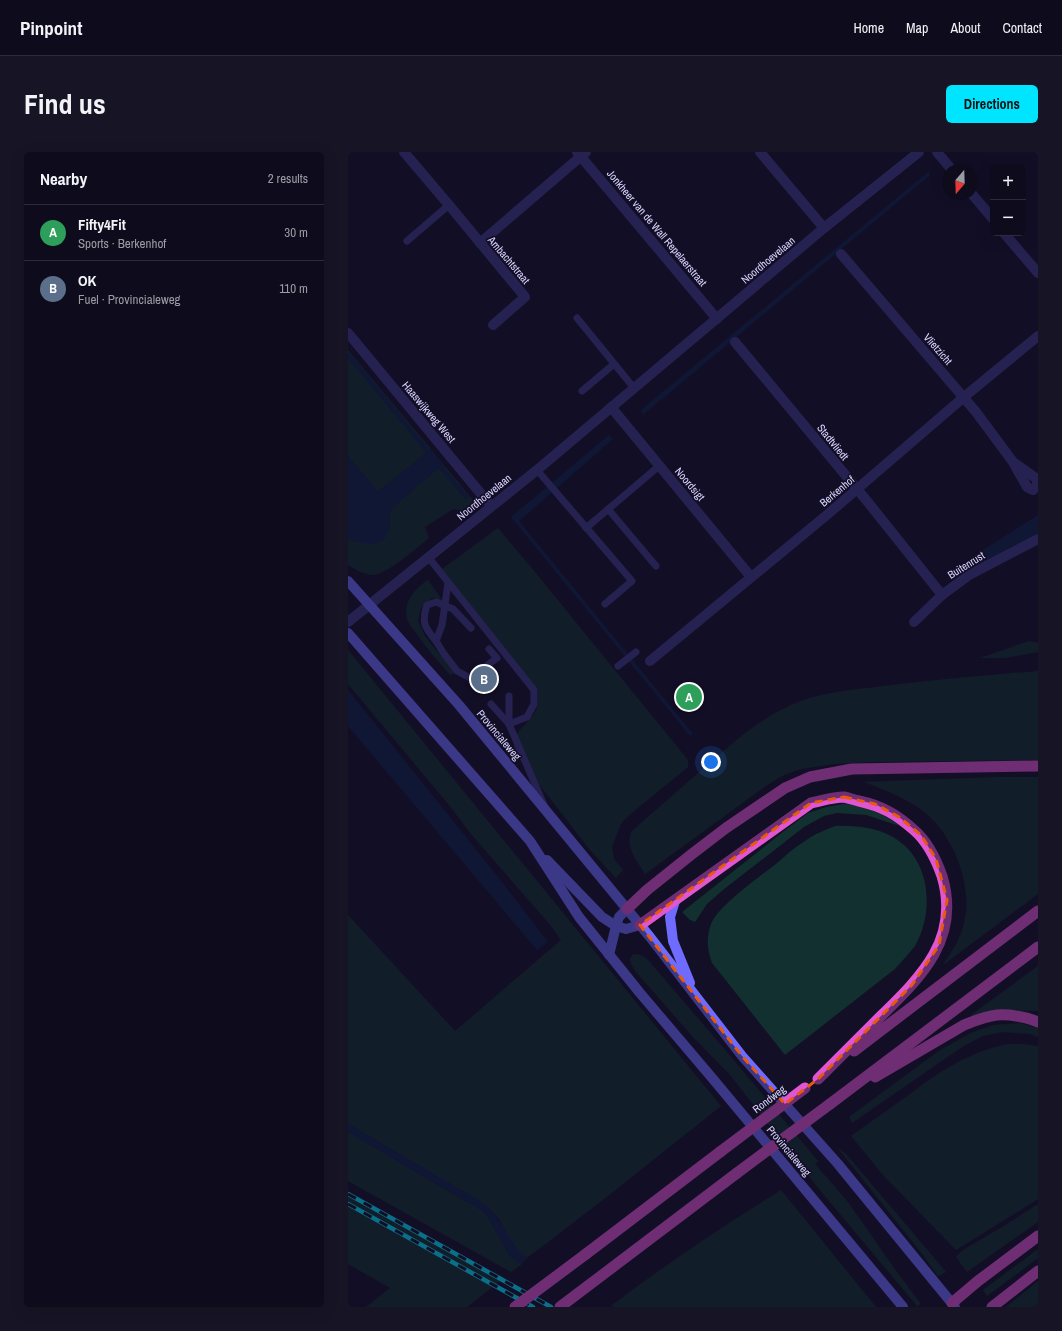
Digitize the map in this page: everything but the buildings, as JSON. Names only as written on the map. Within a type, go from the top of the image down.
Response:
[{"type":"highway","points":[[627,909],[647,890],[726,828],[785,788],[810,777],[852,769],[1038,766]]},
{"type":"highway","points":[[640,925],[811,803],[844,797],[875,804],[899,817],[921,835],[936,859],[946,894],[946,917],[939,945],[930,962],[912,985],[818,1079]]},
{"type":"highway","name":"Rondweg","points":[[515,1307],[1038,911]]},
{"type":"highway","points":[[560,1307],[1038,947]]},
{"type":"highway","points":[[835,1101],[964,1025],[976,1020],[998,1015],[1030,1018],[1038,1022]]},
{"type":"highway","points":[[952,1306],[978,1281],[1038,1236]]},
{"type":"highway","points":[[992,1307],[1038,1271]]},
{"type":"main road","name":"Provincialeweg","points":[[348,581],[459,705],[640,925],[742,1056],[838,1164],[952,1306]]},
{"type":"main road","name":"Provincialeweg","points":[[348,633],[530,841],[591,907],[602,917],[616,926]]},
{"type":"main road","name":"Provincialeweg","points":[[530,841],[579,917],[609,955],[903,1307]]},
{"type":"main road","name":"Provincialeweg","points":[[675,901],[670,917],[673,941],[695,994]]},
{"type":"main road","points":[[609,955],[619,916],[627,909]]},
{"type":"main road","points":[[616,926],[626,928],[640,925]]},
{"type":"street","name":"Ambachtstraat","points":[[404,152],[525,297],[493,325]]},
{"type":"street","points":[[760,152],[824,228]]},
{"type":"street","name":"Noordhoevelaan","points":[[348,622],[537,470],[718,319],[824,228],[919,152]]},
{"type":"street","points":[[937,152],[947,164]]},
{"type":"street","points":[[480,243],[581,153]]},
{"type":"street","name":"Jonkheer van de Wall Repelaerstraat","points":[[581,153],[718,319]]},
{"type":"street","points":[[977,200],[990,215]]},
{"type":"street","points":[[1006,236],[1038,274]]},
{"type":"street","name":"Vlietzicht","points":[[841,254],[964,397],[1013,462]]},
{"type":"street","name":"Haaswijkweg West","points":[[348,333],[491,506]]},
{"type":"street","name":"Berkenhof","points":[[650,661],[857,490],[964,397],[1038,336]]},
{"type":"street","name":"Stadtvliedt","points":[[735,342],[942,595]]},
{"type":"street","name":"Noordsigt","points":[[611,407],[751,577]]},
{"type":"street","name":"Buitenrust","points":[[914,622],[942,595],[969,575],[1038,539]]},
{"type":"lane","points":[[407,241],[449,205]]},
{"type":"lane","points":[[577,318],[634,388]]},
{"type":"lane","points":[[582,391],[614,364]]},
{"type":"lane","points":[[586,528],[659,466]]},
{"type":"lane","points":[[537,470],[632,582],[605,604]]},
{"type":"lane","points":[[608,509],[656,566]]},
{"type":"lane","points":[[429,558],[534,690],[534,704],[527,716],[509,724]]},
{"type":"lane","points":[[436,642],[442,624],[448,583]]},
{"type":"lane","points":[[471,628],[453,609],[436,602],[427,605],[424,622],[428,632],[457,671],[472,679]]},
{"type":"lane","points":[[485,667],[496,658],[489,649]]},
{"type":"lane","points":[[618,666],[636,652]]},
{"type":"lane","points":[[509,696],[509,724]]},
{"type":"lane","points":[[491,704],[509,724],[547,811]]},
{"type":"highlighted area","points":[[844,797],[875,804],[899,817],[921,835],[936,859],[947,900],[939,945],[912,985],[818,1079],[785,1104],[742,1056],[640,925],[811,803]]},
{"type":"green space","points":[[348,350],[431,449],[378,492],[348,456]]},
{"type":"green space","points":[[443,464],[478,506],[466,512],[453,509],[425,527],[429,538],[401,561],[385,571],[371,575],[365,574],[348,565],[348,539],[358,542],[390,522],[389,513],[392,508]]},
{"type":"green space","points":[[498,528],[688,760],[688,767],[623,821],[612,847],[614,859],[623,870],[616,878],[590,850],[517,755],[514,740],[536,710],[538,703],[538,691],[442,569]]},
{"type":"green space","points":[[428,580],[442,600],[432,598],[421,608],[418,621],[425,636],[454,673],[450,675],[417,635],[409,623],[406,615],[406,609],[410,597],[418,587]]},
{"type":"green space","points":[[1029,641],[1038,643],[1038,652],[1005,658],[980,658]]},
{"type":"green space","points":[[348,650],[721,1106],[527,1258],[520,1253],[507,1235],[499,1219],[483,1203],[348,1124],[348,915],[455,1031],[561,940],[551,926],[471,834],[449,805],[348,684]]},
{"type":"green space","points":[[1038,671],[1038,760],[872,762],[834,764],[801,769],[786,774],[770,783],[645,874],[632,853],[630,848],[630,837],[632,831],[738,739],[767,718],[798,702],[847,690]]},
{"type":"green space","points":[[996,777],[1038,777],[1038,894],[943,965],[954,948],[962,930],[965,916],[965,885],[955,854],[939,827],[922,810],[898,796],[864,782]]},
{"type":"green space","points":[[851,804],[873,810],[900,826],[866,815],[837,813],[824,816],[804,827],[723,890],[707,904],[695,922],[690,920],[682,912],[808,813],[826,807]]},
{"type":"green space","points":[[835,826],[851,826],[877,830],[899,841],[910,851],[918,862],[923,876],[927,904],[925,919],[915,946],[895,969],[785,1055],[712,963],[708,944],[709,929],[715,916],[740,892],[801,843],[816,834]]},
{"type":"green space","points":[[633,954],[643,956],[649,962],[818,1161],[815,1164],[848,1202],[921,1304],[917,1306],[819,1189],[730,1075],[692,1036],[636,972],[630,959]]},
{"type":"green space","points":[[1038,966],[1038,1011],[1006,1010],[973,1017],[971,1015]]},
{"type":"green space","points":[[1020,1023],[1038,1028],[1038,1037],[1030,1034],[1003,1032],[983,1036],[962,1047],[852,1123],[849,1117],[940,1050],[971,1033],[993,1025]]},
{"type":"green space","points":[[1008,1044],[1038,1046],[1038,1199],[956,1250],[883,1175],[851,1136],[930,1079],[954,1064],[979,1053]]},
{"type":"green space","points":[[348,1132],[481,1210],[486,1214],[510,1256],[522,1264],[511,1272],[348,1181]]},
{"type":"green space","points":[[837,1147],[847,1155],[946,1272],[938,1276]]},
{"type":"green space","points":[[781,1190],[876,1307],[611,1306],[695,1246]]},
{"type":"green space","points":[[348,1192],[504,1278],[467,1307],[366,1307],[390,1288],[348,1264]]},
{"type":"green space","points":[[1038,1204],[1038,1222],[967,1272],[956,1257],[963,1250]]},
{"type":"green space","points":[[1038,1249],[1038,1258],[987,1296],[983,1290]]},
{"type":"green space","points":[[1038,1281],[1038,1304],[1034,1307],[1006,1307]]},
{"type":"water","points":[[928,172],[930,175],[643,415],[641,410]]},
{"type":"water","points":[[609,435],[613,439],[519,521],[693,734],[690,736],[511,517]]},
{"type":"water","points":[[431,449],[443,464],[392,508],[389,530],[382,541],[366,544],[348,539],[348,456],[378,492]]},
{"type":"water","points":[[1038,515],[1038,533],[953,578],[950,574],[983,550]]},
{"type":"water","points":[[348,690],[498,877],[548,942],[537,950],[348,726]]},
{"type":"water","points":[[348,1124],[483,1203],[496,1216],[514,1245],[527,1258],[522,1264],[510,1256],[486,1214],[481,1210],[348,1132]]},
{"type":"waterway","points":[[348,355],[431,455]]},
{"type":"waterway","points":[[437,463],[466,497]]},
{"type":"railway","points":[[348,1194],[551,1307]]},
{"type":"railway","points":[[348,1204],[533,1307]]},
{"type":"place","name":"OK","points":[[484,679]]},
{"type":"place","name":"Fifty4Fit","points":[[689,697]]}]
